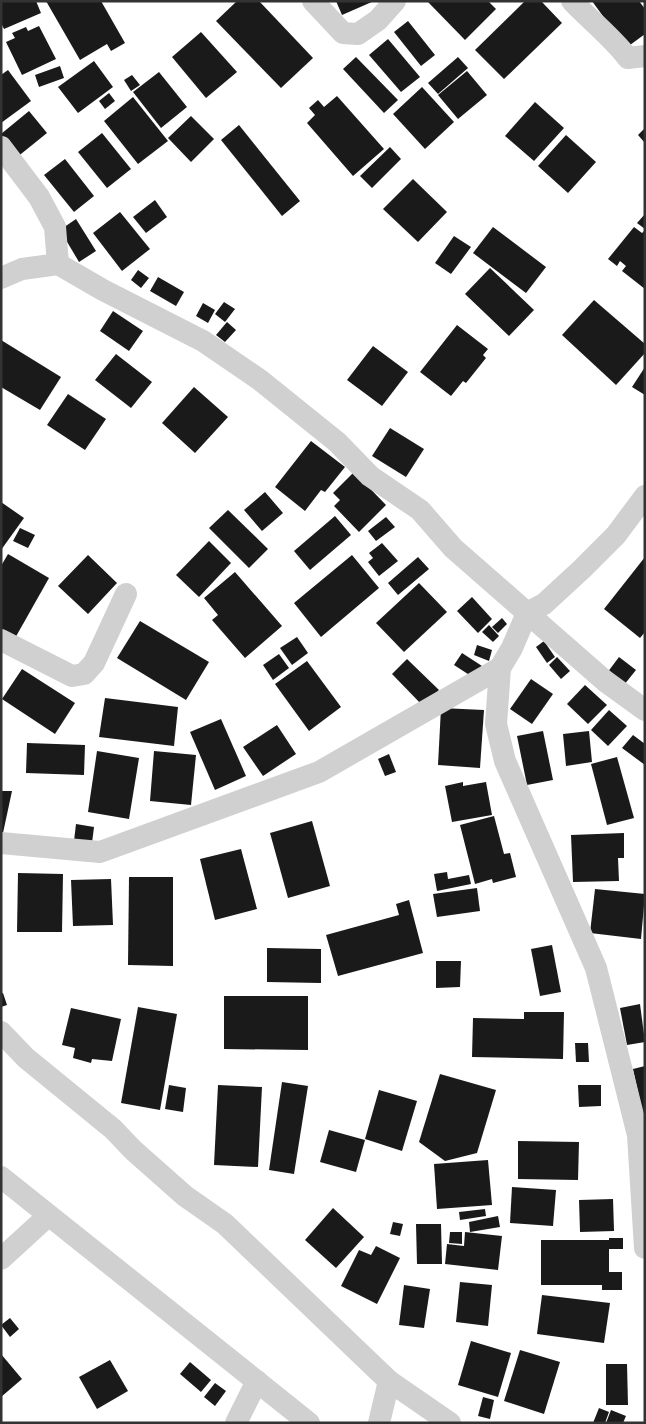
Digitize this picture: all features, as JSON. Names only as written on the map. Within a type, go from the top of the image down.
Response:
[{"type":"street","points":[[313,1],[343,33],[358,34],[378,20],[395,1]]},
{"type":"street","points":[[572,1],[596,27],[612,38],[628,58],[645,56]]},
{"type":"street","points":[[1,147],[7,152],[39,197],[55,226],[58,264]]},
{"type":"street","points":[[2,279],[22,269],[58,264],[103,290],[203,341],[260,380],[337,442],[370,476],[420,510],[454,548],[527,613],[605,681],[645,710]]},
{"type":"street","points":[[645,496],[616,535],[588,563],[544,604],[527,613],[512,648],[500,668],[496,724],[505,761],[596,968],[641,1135],[645,1248]]},
{"type":"street","points":[[1,640],[72,676],[84,674],[94,663],[126,594]]},
{"type":"street","points":[[1,843],[100,852],[319,772],[500,668]]},
{"type":"street","points":[[1,1032],[26,1058],[113,1129],[133,1150],[185,1196],[225,1224],[389,1381],[450,1423]]},
{"type":"street","points":[[1,1177],[309,1423]]},
{"type":"street","points":[[1,1259],[48,1216]]},
{"type":"street","points":[[236,1423],[257,1381]]},
{"type":"street","points":[[379,1423],[389,1381]]},
{"type":"building","points":[[1,1],[36,1],[41,13],[4,29],[1,23]]},
{"type":"building","points":[[46,1],[101,1],[125,43],[111,51],[107,44],[80,60]]},
{"type":"building","points":[[237,1],[259,1],[313,58],[281,88],[216,21]]},
{"type":"building","points":[[336,1],[374,1],[342,15]]},
{"type":"building","points":[[429,1],[488,1],[496,9],[465,40]]},
{"type":"building","points":[[525,1],[541,1],[562,23],[504,79],[475,50]]},
{"type":"building","points":[[592,1],[639,1],[645,9],[645,34],[626,48]]},
{"type":"building","points":[[408,21],[435,55],[421,66],[394,32]]},
{"type":"building","points":[[39,26],[56,59],[22,75],[6,42],[15,38],[12,33],[26,27],[28,31]]},
{"type":"building","points":[[201,32],[237,72],[206,98],[172,57]]},
{"type":"building","points":[[388,39],[420,77],[401,92],[369,55]]},
{"type":"building","points":[[356,57],[398,100],[384,113],[343,69]]},
{"type":"building","points":[[458,57],[468,68],[438,94],[428,83]]},
{"type":"building","points":[[94,61],[113,87],[78,113],[58,87]]},
{"type":"building","points":[[60,66],[64,78],[39,87],[35,75]]},
{"type":"building","points":[[8,70],[31,101],[1,123],[1,75]]},
{"type":"building","points":[[467,71],[487,95],[458,119],[438,95]]},
{"type":"building","points":[[159,72],[187,107],[161,128],[133,92]]},
{"type":"building","points":[[132,75],[140,85],[131,91],[124,80]]},
{"type":"building","points":[[422,87],[454,122],[425,149],[393,114]]},
{"type":"building","points":[[109,93],[115,101],[105,109],[99,101]]},
{"type":"building","points":[[337,96],[384,149],[353,176],[307,123],[315,115],[309,108],[318,100],[324,107]]},
{"type":"building","points":[[133,97],[168,141],[138,164],[104,121]]},
{"type":"building","points":[[535,102],[564,128],[534,161],[505,136]]},
{"type":"building","points":[[29,111],[47,133],[16,158],[1,140],[1,134]]},
{"type":"building","points":[[191,116],[214,139],[191,162],[168,138]]},
{"type":"building","points":[[239,125],[300,201],[282,216],[221,140]]},
{"type":"building","points":[[645,128],[645,143],[638,135]]},
{"type":"building","points":[[102,133],[131,169],[107,188],[78,152]]},
{"type":"building","points":[[566,135],[596,162],[568,193],[538,166]]},
{"type":"building","points":[[390,147],[401,159],[372,188],[360,176]]},
{"type":"building","points":[[65,159],[94,196],[74,212],[44,175]]},
{"type":"building","points":[[413,179],[447,212],[418,242],[383,209]]},
{"type":"building","points":[[155,200],[167,217],[146,233],[133,217]]},
{"type":"building","points":[[120,212],[150,249],[122,271],[93,233]]},
{"type":"building","points":[[645,214],[645,229],[637,223]]},
{"type":"building","points":[[76,219],[96,251],[79,262],[60,230]]},
{"type":"building","points":[[493,227],[546,267],[526,293],[473,253]]},
{"type":"building","points":[[634,227],[642,233],[645,230],[645,289],[622,271],[626,266],[620,261],[617,266],[608,259]]},
{"type":"building","points":[[454,236],[471,247],[451,274],[435,263]]},
{"type":"building","points":[[490,268],[534,310],[509,336],[465,294]]},
{"type":"building","points":[[138,270],[149,278],[141,288],[131,280]]},
{"type":"building","points":[[158,277],[184,292],[176,306],[150,291]]},
{"type":"building","points":[[594,300],[645,344],[645,353],[616,385],[562,335]]},
{"type":"building","points":[[224,302],[235,309],[225,322],[215,314]]},
{"type":"building","points":[[203,303],[215,310],[208,323],[196,316]]},
{"type":"building","points":[[113,311],[143,331],[129,351],[100,331]]},
{"type":"building","points":[[227,322],[236,330],[225,342],[216,335]]},
{"type":"building","points":[[457,325],[488,349],[483,355],[486,358],[466,383],[463,381],[451,396],[420,372]]},
{"type":"building","points":[[1,340],[61,377],[40,410],[1,387]]},
{"type":"building","points":[[373,346],[408,372],[382,406],[347,380]]},
{"type":"building","points":[[116,354],[152,382],[131,408],[95,380]]},
{"type":"building","points":[[645,367],[645,395],[632,387]]},
{"type":"building","points":[[194,387],[228,417],[195,453],[162,423]]},
{"type":"building","points":[[68,394],[106,419],[85,450],[47,425]]},
{"type":"building","points":[[390,428],[424,449],[406,477],[372,456]]},
{"type":"building","points":[[311,441],[345,467],[325,492],[321,490],[305,511],[275,487]]},
{"type":"building","points":[[354,472],[386,505],[359,532],[334,506],[340,500],[333,493]]},
{"type":"building","points":[[265,492],[283,513],[262,531],[244,510]]},
{"type":"building","points":[[1,502],[24,518],[1,550]]},
{"type":"building","points":[[228,510],[268,549],[249,568],[209,528]]},
{"type":"building","points":[[335,516],[351,535],[310,570],[294,551]]},
{"type":"building","points":[[386,517],[395,527],[376,541],[368,531]]},
{"type":"building","points":[[20,528],[35,535],[28,548],[13,541]]},
{"type":"building","points":[[209,541],[231,563],[199,597],[176,575]]},
{"type":"building","points":[[382,543],[398,561],[379,576],[368,562],[373,558],[369,553]]},
{"type":"building","points":[[8,554],[49,578],[14,640],[1,632],[1,566]]},
{"type":"building","points":[[88,555],[117,583],[88,614],[58,586]]},
{"type":"building","points":[[352,555],[379,588],[321,637],[294,603]]},
{"type":"building","points":[[418,557],[429,569],[398,595],[388,583]]},
{"type":"building","points":[[645,557],[645,632],[640,638],[604,609]]},
{"type":"building","points":[[235,572],[282,626],[245,658],[212,620],[218,615],[204,598]]},
{"type":"building","points":[[419,583],[447,612],[404,652],[376,623]]},
{"type":"building","points":[[472,597],[492,619],[478,633],[457,611]]},
{"type":"building","points":[[502,618],[507,624],[498,633],[492,627]]},
{"type":"building","points":[[140,621],[209,662],[186,700],[117,658]]},
{"type":"building","points":[[489,625],[499,636],[493,642],[482,632]]},
{"type":"building","points":[[297,637],[308,653],[292,665],[280,648]]},
{"type":"building","points":[[544,641],[555,657],[547,663],[536,647]]},
{"type":"building","points":[[477,645],[492,650],[489,661],[474,655]]},
{"type":"building","points":[[462,653],[482,666],[474,678],[454,665]]},
{"type":"building","points":[[279,654],[289,668],[273,680],[263,665]]},
{"type":"building","points":[[557,657],[570,671],[561,679],[549,665]]},
{"type":"building","points":[[619,657],[636,670],[624,685],[607,673]]},
{"type":"building","points":[[407,659],[439,690],[423,706],[392,674]]},
{"type":"building","points":[[307,661],[341,707],[309,731],[275,684]]},
{"type":"building","points":[[22,669],[75,703],[55,734],[2,699]]},
{"type":"building","points":[[531,679],[553,694],[532,724],[510,709]]},
{"type":"building","points":[[585,685],[607,705],[588,724],[567,704]]},
{"type":"building","points":[[105,698],[178,707],[174,746],[99,737]]},
{"type":"building","points":[[441,708],[484,710],[480,768],[438,765]]},
{"type":"building","points":[[609,710],[627,726],[608,746],[591,730]]},
{"type":"building","points":[[221,719],[246,776],[215,790],[190,732]]},
{"type":"building","points":[[277,725],[296,754],[263,776],[243,747]]},
{"type":"building","points":[[543,731],[553,780],[527,785],[517,736]]},
{"type":"building","points":[[589,731],[592,762],[566,766],[563,734]]},
{"type":"building","points":[[633,735],[645,744],[645,765],[622,748]]},
{"type":"building","points":[[27,743],[85,745],[84,775],[26,773]]},
{"type":"building","points":[[97,751],[139,758],[129,819],[88,812]]},
{"type":"building","points":[[154,751],[196,755],[191,805],[150,801]]},
{"type":"building","points":[[389,754],[396,772],[385,776],[378,759]]},
{"type":"building","points":[[617,757],[634,818],[607,825],[591,764]]},
{"type":"building","points":[[463,782],[463,786],[486,782],[492,815],[452,822],[445,786]]},
{"type":"building","points":[[1,791],[12,791],[3,833],[1,833]]},
{"type":"building","points":[[494,816],[504,854],[510,853],[516,877],[493,883],[492,879],[475,884],[460,825]]},
{"type":"building","points":[[312,821],[330,886],[288,898],[270,833]]},
{"type":"building","points":[[76,824],[94,827],[92,843],[74,841]]},
{"type":"building","points":[[624,833],[624,858],[618,858],[619,881],[573,882],[571,835]]},
{"type":"building","points":[[241,849],[257,909],[215,920],[200,859]]},
{"type":"building","points":[[447,872],[448,879],[469,875],[471,884],[437,891],[434,874]]},
{"type":"building","points":[[18,873],[63,874],[62,932],[17,932]]},
{"type":"building","points":[[129,877],[173,877],[173,966],[128,965]]},
{"type":"building","points":[[111,879],[113,925],[73,926],[71,880]]},
{"type":"building","points":[[477,888],[480,911],[437,917],[433,894]]},
{"type":"building","points":[[595,889],[645,894],[641,939],[590,933]]},
{"type":"building","points":[[409,900],[423,953],[338,976],[326,935],[399,915],[396,904]]},
{"type":"building","points":[[552,945],[561,992],[540,996],[531,949]]},
{"type":"building","points":[[267,948],[321,949],[321,983],[267,982]]},
{"type":"building","points":[[436,961],[461,961],[460,987],[436,988]]},
{"type":"building","points":[[1,993],[3,993],[7,1005],[1,1007]]},
{"type":"building","points":[[224,996],[308,996],[308,1050],[224,1049]]},
{"type":"building","points":[[640,1004],[645,1042],[627,1045],[620,1008]]},
{"type":"building","points":[[138,1007],[177,1014],[160,1110],[121,1103]]},
{"type":"building","points":[[71,1008],[121,1019],[112,1061],[92,1059],[91,1063],[73,1058],[75,1048],[62,1045]]},
{"type":"building","points":[[524,1012],[564,1012],[563,1059],[472,1057],[473,1018],[524,1019]]},
{"type":"building","points":[[575,1043],[588,1043],[589,1062],[576,1062]]},
{"type":"building","points":[[645,1066],[645,1124],[633,1069]]},
{"type":"building","points":[[440,1074],[496,1090],[477,1153],[445,1161],[419,1142]]},
{"type":"building","points":[[282,1082],[308,1086],[294,1174],[269,1170]]},
{"type":"building","points":[[169,1085],[186,1088],[183,1112],[165,1109]]},
{"type":"building","points":[[218,1085],[262,1087],[258,1167],[214,1165]]},
{"type":"building","points":[[578,1085],[601,1085],[601,1106],[579,1107]]},
{"type":"building","points":[[379,1090],[417,1101],[402,1151],[365,1139]]},
{"type":"building","points":[[329,1130],[365,1140],[356,1172],[320,1162]]},
{"type":"building","points":[[518,1141],[579,1142],[578,1180],[518,1179]]},
{"type":"building","points":[[488,1160],[492,1205],[437,1209],[434,1164]]},
{"type":"building","points":[[512,1187],[556,1190],[553,1226],[510,1223]]},
{"type":"building","points":[[613,1199],[614,1231],[580,1232],[579,1200]]},
{"type":"building","points":[[333,1208],[364,1237],[336,1268],[305,1240]]},
{"type":"building","points":[[485,1209],[486,1216],[460,1220],[459,1212]]},
{"type":"building","points":[[498,1216],[500,1227],[470,1232],[469,1222]]},
{"type":"building","points":[[393,1222],[403,1224],[400,1236],[390,1234]]},
{"type":"building","points":[[416,1224],[441,1224],[442,1264],[417,1264]]},
{"type":"building","points":[[450,1232],[462,1232],[462,1244],[449,1243]]},
{"type":"building","points":[[465,1232],[502,1236],[498,1270],[445,1264],[447,1244],[464,1246]]},
{"type":"building","points":[[609,1238],[623,1238],[623,1249],[609,1249],[609,1272],[622,1272],[622,1290],[602,1290],[602,1285],[541,1285],[541,1240],[609,1240]]},
{"type":"building","points":[[376,1246],[400,1258],[377,1304],[341,1286],[359,1250],[371,1255]]},
{"type":"building","points":[[460,1282],[492,1285],[488,1326],[456,1322]]},
{"type":"building","points":[[404,1285],[430,1289],[424,1328],[399,1325]]},
{"type":"building","points":[[542,1295],[610,1303],[604,1343],[537,1334]]},
{"type":"building","points":[[10,1318],[19,1329],[10,1337],[1,1325]]},
{"type":"building","points":[[471,1341],[511,1353],[498,1397],[458,1385]]},
{"type":"building","points":[[520,1350],[560,1362],[544,1414],[504,1401]]},
{"type":"building","points":[[1,1354],[22,1379],[1,1397]]},
{"type":"building","points":[[110,1360],[128,1391],[97,1409],[79,1377]]},
{"type":"building","points":[[190,1362],[211,1380],[201,1392],[180,1374]]},
{"type":"building","points":[[606,1364],[627,1364],[628,1405],[606,1405]]},
{"type":"building","points":[[215,1383],[226,1391],[215,1406],[204,1397]]},
{"type":"building","points":[[483,1397],[494,1400],[490,1419],[478,1416]]},
{"type":"building","points":[[599,1408],[609,1412],[605,1423],[593,1423]]},
{"type":"building","points":[[611,1410],[626,1416],[623,1423],[606,1423]]}]
